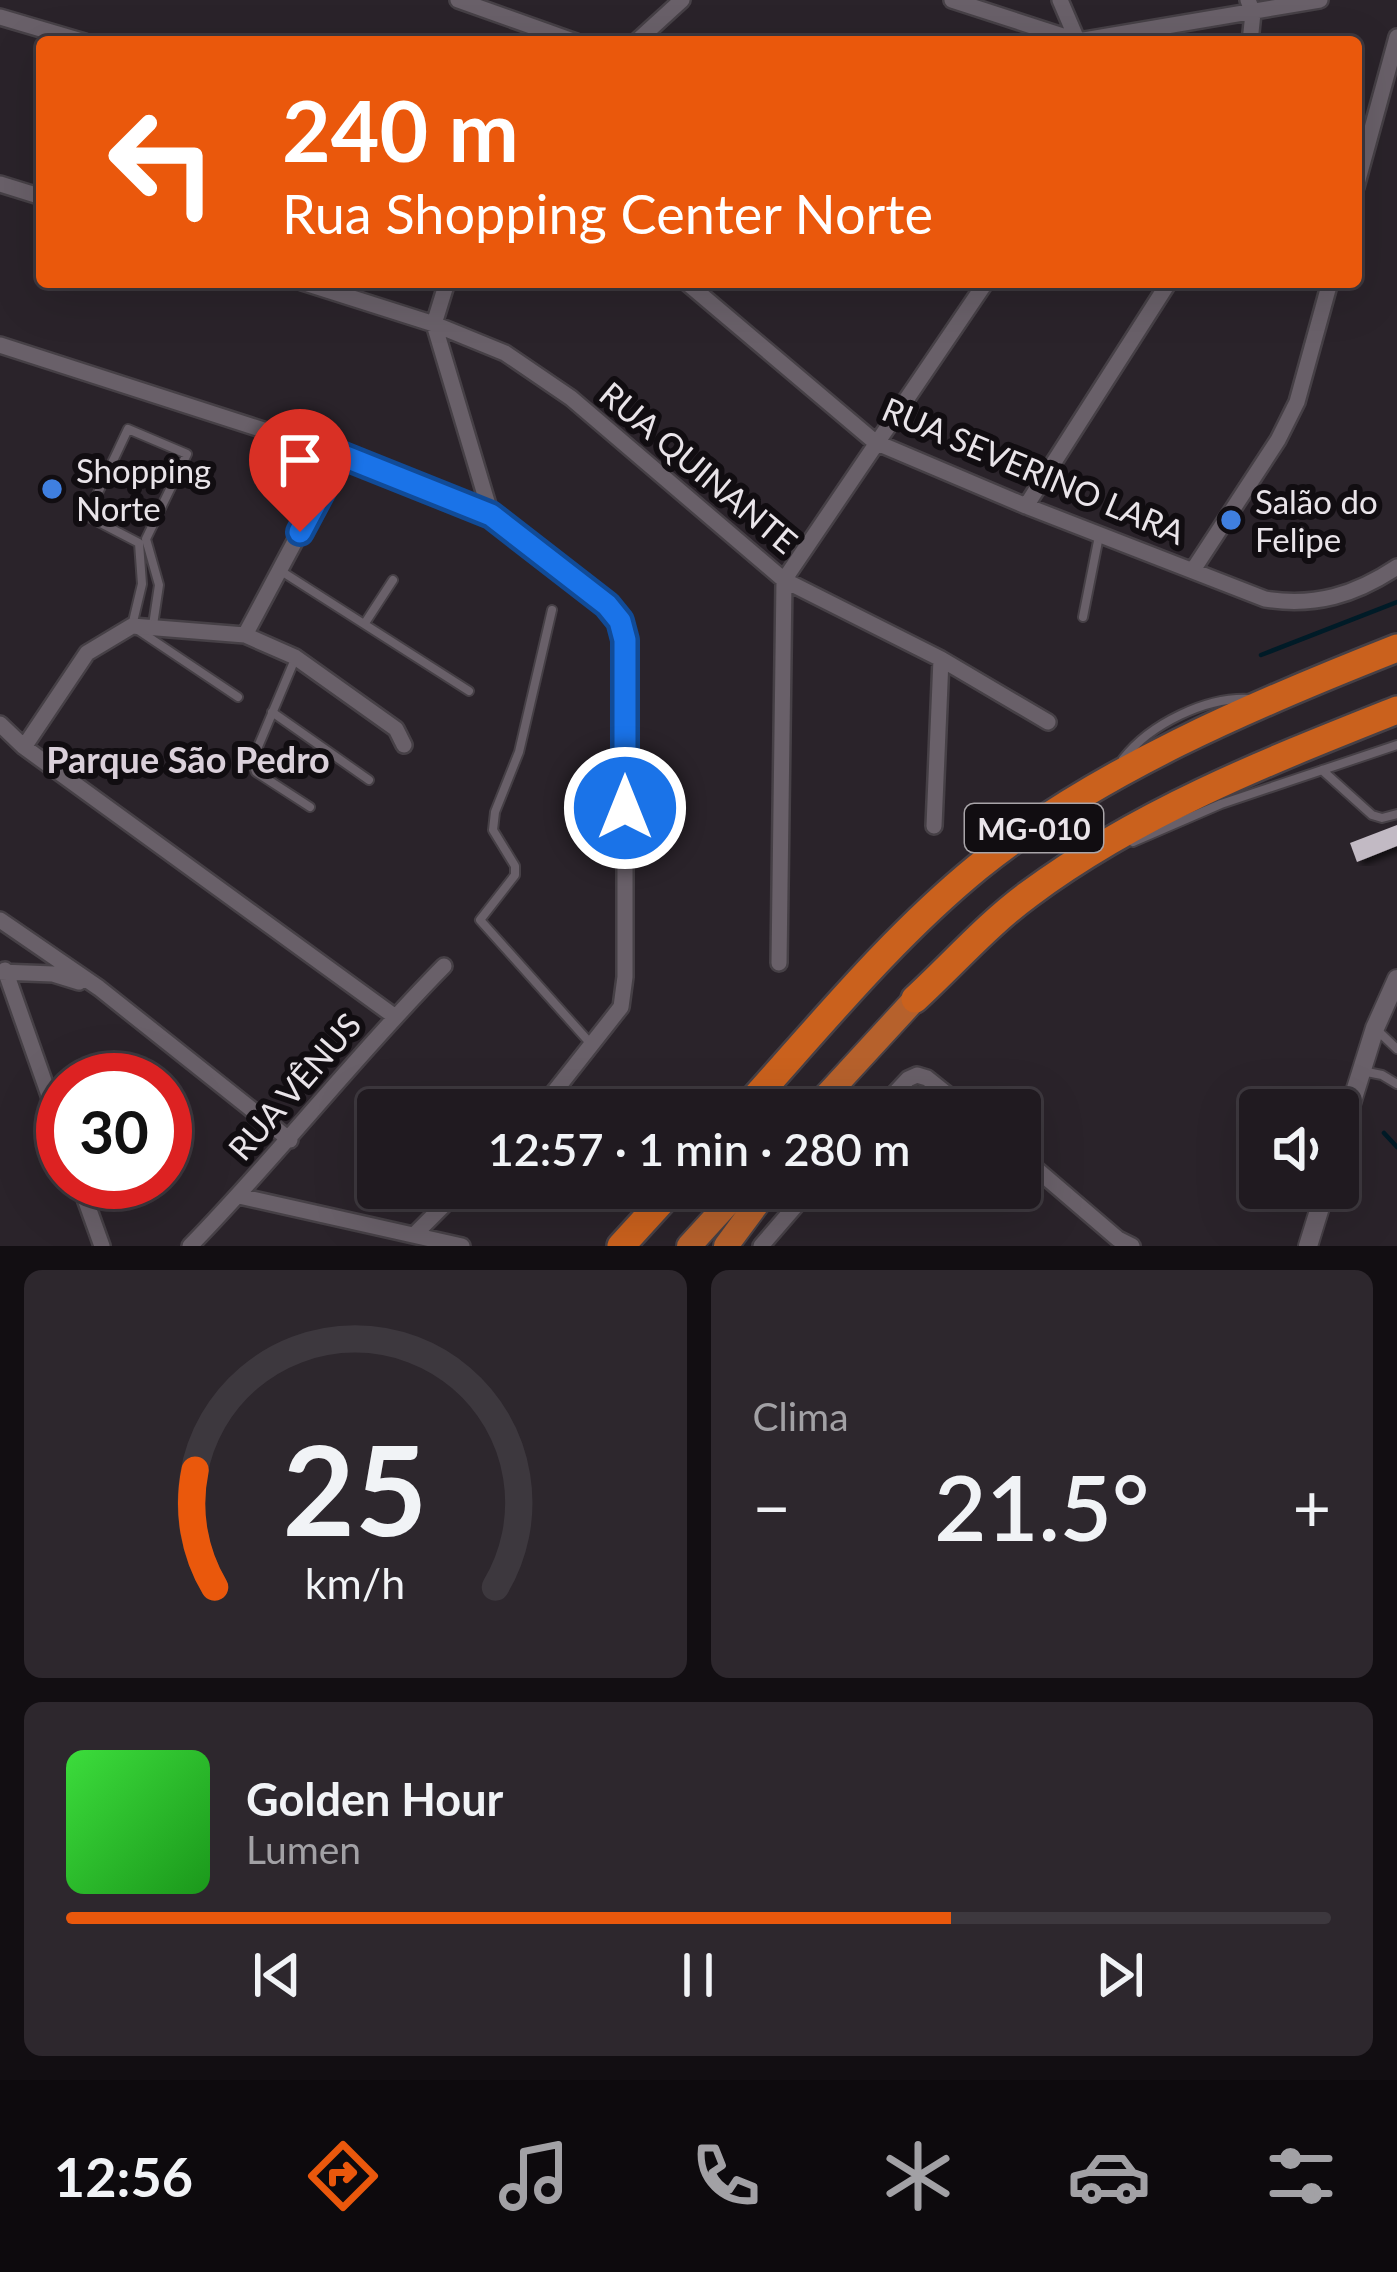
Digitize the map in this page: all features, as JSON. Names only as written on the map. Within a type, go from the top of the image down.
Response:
[{"type":"highway","name":"MG-010","points":[[763,1089],[888,950],[978,867],[1103,783],[1150,758],[1397,648]]},
{"type":"highway","name":"MG-010","points":[[853,1089],[894,1042],[915,999],[1027,896],[1141,821],[1246,771],[1397,710]]},
{"type":"highway","points":[[832,1089],[915,999]]},
{"type":"highway","points":[[621,1246],[655,1209]]},
{"type":"highway","points":[[688,1246],[722,1209]]},
{"type":"highway","points":[[726,1246],[753,1209]]},
{"type":"street","points":[[458,0],[559,36]]},
{"type":"street","points":[[643,36],[682,0]]},
{"type":"street","points":[[952,0],[1060,36]]},
{"type":"street","points":[[1060,0],[1075,36]]},
{"type":"street","points":[[1108,36],[1251,7],[1319,0]]},
{"type":"street","points":[[0,17],[65,36]]},
{"type":"street","points":[[1362,165],[1397,37]]},
{"type":"street","points":[[0,184],[36,195]]},
{"type":"street","name":"RUA QUINANTE","points":[[321,288],[434,324],[505,353],[571,398],[784,580],[941,659],[1048,722]]},
{"type":"street","points":[[445,288],[434,324],[491,515]]},
{"type":"street","name":"RUA SEVERINO LARA","points":[[693,288],[875,442],[1026,506],[1265,599],[1298,604],[1325,601],[1372,583],[1397,567]]},
{"type":"street","points":[[779,963],[784,580],[982,288]]},
{"type":"street","points":[[1026,506],[1164,288]]},
{"type":"street","points":[[1193,570],[1298,402],[1328,288]]},
{"type":"street","points":[[0,345],[341,455],[491,515],[607,605],[620,621],[625,640],[625,977],[621,1007],[557,1089]]},
{"type":"street","points":[[245,634],[341,455]]},
{"type":"street","points":[[25,746],[87,652],[132,626],[245,634],[295,657],[396,729],[404,745]]},
{"type":"street","points":[[934,826],[941,659]]},
{"type":"street","points":[[0,724],[394,1016]]},
{"type":"street","points":[[0,920],[99,988],[290,1140]]},
{"type":"street","name":"RUA VÊNUS","points":[[190,1246],[444,966]]},
{"type":"street","points":[[36,1061],[3,971],[53,974],[99,988]]},
{"type":"street","points":[[1354,1089],[1397,979]]},
{"type":"street","points":[[899,1089],[917,1075],[938,1089]]},
{"type":"street","points":[[1041,1173],[1132,1246]]},
{"type":"street","points":[[239,1196],[462,1246]]},
{"type":"street","points":[[89,1209],[102,1246]]},
{"type":"street","points":[[415,1234],[440,1209]]},
{"type":"street","points":[[761,1246],[793,1209]]},
{"type":"street","points":[[1308,1246],[1319,1209]]},
{"type":"lane","points":[[152,626],[159,585],[146,538],[187,454],[128,429],[87,516],[140,543],[142,584],[132,626],[238,697]]},
{"type":"lane","points":[[1083,617],[1099,534]]},
{"type":"lane","points":[[279,570],[469,691]]},
{"type":"lane","points":[[364,623],[393,580]]},
{"type":"lane","points":[[142,584],[159,585]]},
{"type":"lane","points":[[552,610],[519,752],[495,812],[493,830],[515,866],[515,875],[480,920],[592,1045]]},
{"type":"lane","points":[[295,657],[252,761],[256,772],[310,807]]},
{"type":"lane","points":[[272,712],[369,780]]},
{"type":"lane","name":"MG-010","points":[[1096,849],[1144,839],[1221,804],[1397,745]]},
{"type":"lane","points":[[1322,770],[1358,805],[1382,818],[1397,814]]},
{"type":"lane","points":[[1375,1028],[1397,1048]]},
{"type":"lane","points":[[1360,1070],[1397,1084]]},
{"type":"building","points":[[1397,825],[1397,846],[1357,862],[1350,843]]},
{"type":"waterway","points":[[1261,655],[1397,602]]},
{"type":"waterway","points":[[1384,1133],[1397,1147]]},
{"type":"place","name":"Shopping Norte","points":[[52,489]]},
{"type":"place","name":"Salão do Felipe","points":[[1231,520]]},
{"type":"district","name":"Parque São Pedro","points":[[188,759]]},
{"type":"route","points":[[300,532],[341,455],[491,515],[575,577],[620,621],[625,640],[625,808]]}]
